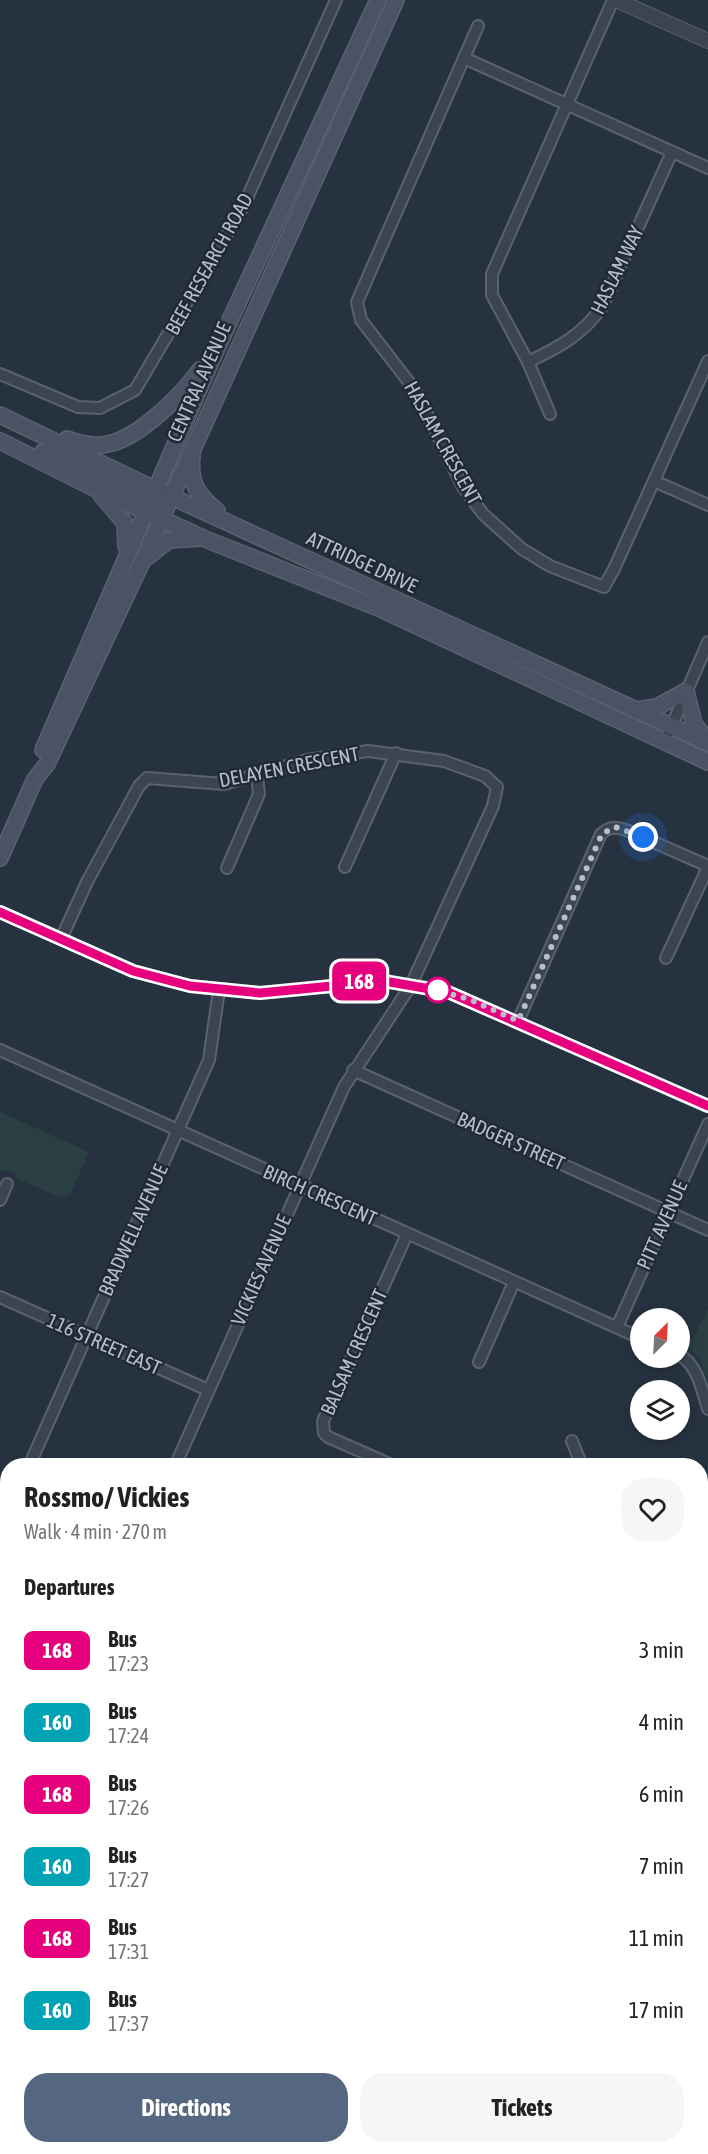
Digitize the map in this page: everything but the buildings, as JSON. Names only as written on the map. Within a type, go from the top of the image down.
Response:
[{"type":"main road","name":"CENTRAL AVENUE","points":[[0,858],[35,779],[47,740],[213,357],[378,0]]},
{"type":"main road","name":"CENTRAL AVENUE","points":[[35,779],[47,764],[142,562],[396,0]]},
{"type":"main road","points":[[24,426],[93,446],[115,442],[133,432],[169,404],[213,357]]},
{"type":"main road","name":"ATTRIDGE DRIVE","points":[[0,415],[24,426],[150,500],[161,518],[205,539],[381,609],[668,733],[708,742]]},
{"type":"main road","points":[[0,439],[26,444],[150,500]]},
{"type":"main road","name":"ATTRIDGE DRIVE","points":[[0,439],[92,487],[150,500],[171,496],[635,710],[708,762]]},
{"type":"main road","points":[[192,447],[190,476],[196,492],[235,526]]},
{"type":"main road","points":[[92,487],[124,522],[126,555]]},
{"type":"main road","points":[[142,562],[168,540],[205,539]]},
{"type":"main road","points":[[635,710],[657,707],[686,691],[694,724],[708,742]]},
{"type":"street","name":"BEEF RESEARCH ROAD","points":[[0,374],[78,407],[100,408],[135,390],[243,207],[336,0]]},
{"type":"street","points":[[550,414],[528,362],[492,295],[492,274],[614,0],[708,41]]},
{"type":"street","points":[[478,26],[464,58],[708,168]]},
{"type":"street","name":"HASLAM CRESCENT","points":[[464,58],[357,302],[357,310],[361,320],[415,390],[463,487],[483,514],[522,549],[550,566],[604,587],[708,361]]},
{"type":"street","name":"HASLAM WAY","points":[[528,362],[573,338],[588,327],[602,307],[672,153]]},
{"type":"street","points":[[654,481],[708,505]]},
{"type":"street","points":[[668,733],[708,642]]},
{"type":"street","name":"DELAYEN CRESCENT","points":[[61,939],[87,882],[140,786],[147,778],[224,784],[328,755],[368,751],[396,753],[425,757],[464,768],[492,781],[498,791],[411,985]]},
{"type":"street","points":[[345,867],[396,753]]},
{"type":"street","points":[[227,868],[259,794],[256,776]]},
{"type":"street","points":[[518,1021],[602,834],[607,829],[615,827],[626,830],[708,866],[666,958]]},
{"type":"street","points":[[0,912],[133,971],[219,990],[280,992],[365,981],[411,985],[448,992],[708,1106]]},
{"type":"street","name":"VICKIES AVENUE","points":[[178,1458],[298,1185],[353,1071],[411,985]]},
{"type":"street","name":"BRADWELL AVENUE","points":[[33,1458],[209,1060],[219,990]]},
{"type":"street","name":"BIRCH CRESCENT","points":[[0,1050],[630,1333]]},
{"type":"street","name":"BADGER STREET","points":[[353,1071],[708,1230]]},
{"type":"street","name":"PITT AVENUE","points":[[616,1327],[708,1124]]},
{"type":"street","points":[[0,1200],[7,1185]]},
{"type":"street","name":"BALSAM CRESCENT","points":[[376,1458],[328,1437],[324,1433],[323,1420],[407,1234]]},
{"type":"street","points":[[479,1362],[514,1282]]},
{"type":"street","name":"116 STREET EAST","points":[[0,1298],[208,1390]]},
{"type":"street","points":[[690,1364],[708,1408]]},
{"type":"street","points":[[572,1441],[579,1458]]},
{"type":"green space","points":[[0,1112],[89,1152],[70,1195],[62,1198],[18,1179],[14,1172],[0,1170]]},
{"type":"green space","points":[[708,1309],[708,1380],[699,1358],[690,1350],[690,1344]]},
{"type":"bus line","name":"168","points":[[0,912],[133,971],[190,986],[260,993],[365,981],[384,981],[448,992],[471,1000],[708,1106]]},
{"type":"route","points":[[438,990],[430,988],[471,1000],[518,1021],[602,834],[607,829],[615,827],[643,837]]}]
